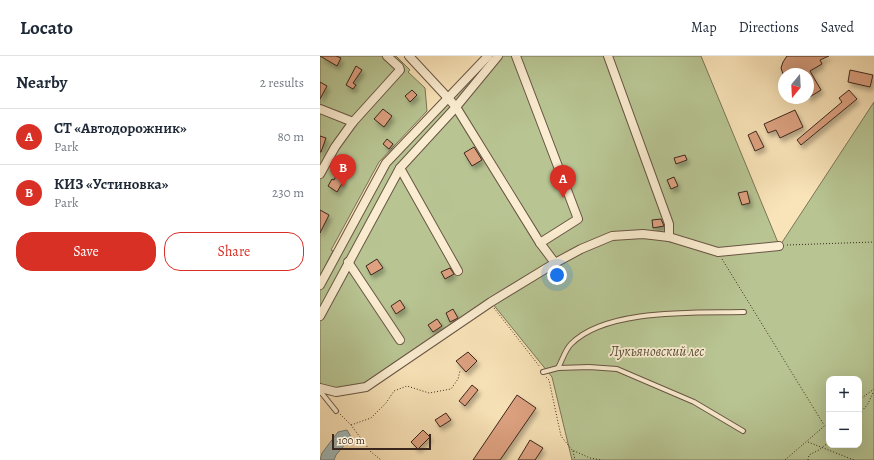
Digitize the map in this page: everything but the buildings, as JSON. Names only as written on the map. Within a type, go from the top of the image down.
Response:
[{"type":"street","points":[[320,174],[335,147],[353,122],[400,70],[399,67],[387,56]]},
{"type":"street","points":[[408,56],[456,107],[540,243],[555,263]]},
{"type":"street","points":[[320,285],[386,163],[488,56]]},
{"type":"street","points":[[320,316],[400,168],[456,107],[498,56]]},
{"type":"street","points":[[516,56],[578,219],[540,243]]},
{"type":"street","points":[[608,56],[669,224],[669,237]]},
{"type":"street","points":[[320,109],[353,122]]},
{"type":"street","points":[[400,168],[458,271]]},
{"type":"street","points":[[320,388],[336,392],[366,387],[490,303],[555,263],[581,249],[612,236],[643,234],[669,237],[718,252],[779,246]]},
{"type":"street","points":[[348,262],[400,340]]},
{"type":"lane","points":[[558,368],[570,345],[579,338],[604,324],[622,319],[667,314],[744,312]]},
{"type":"lane","points":[[543,372],[558,368],[589,367],[617,369],[694,402],[743,431]]},
{"type":"lane","points":[[320,391],[336,411]]},
{"type":"path","points":[[779,246],[792,244],[874,242]]},
{"type":"path","points":[[718,252],[824,426],[785,460]]},
{"type":"path","points":[[490,303],[549,380],[561,436],[572,450],[576,460]]},
{"type":"path","points":[[351,425],[371,418],[386,403],[394,391],[400,388],[407,386],[429,392],[451,390],[458,379],[460,371]]},
{"type":"path","points":[[862,398],[874,390]]},
{"type":"path","points":[[860,412],[868,405],[874,390]]},
{"type":"path","points":[[336,411],[351,425],[371,452],[381,460]]},
{"type":"path","points":[[807,441],[854,460]]},
{"type":"path","points":[[808,460],[809,456],[826,445]]},
{"type":"path","points":[[572,450],[590,458],[602,460]]},
{"type":"green space","points":[[320,56],[396,56],[410,70],[408,72],[425,88],[427,111],[379,162],[331,250],[333,251],[320,276]]},
{"type":"green space","points":[[488,56],[701,56],[779,245],[718,249],[669,235],[612,234],[580,249],[366,387],[336,392],[320,388],[320,285],[386,163]]},
{"type":"green space","name":"Лукьяновский лес","points":[[874,102],[874,460],[572,460],[552,377],[492,303],[566,259],[612,237],[643,235],[718,254],[779,247]]},
{"type":"water","points":[[347,430],[351,437],[336,455],[334,460],[320,460],[322,453],[338,432]]},
{"type":"place","name":"КИЗ «Устиновка»","points":[[343,187]]},
{"type":"place","name":"СТ «Автодорожник»","points":[[563,198]]}]
